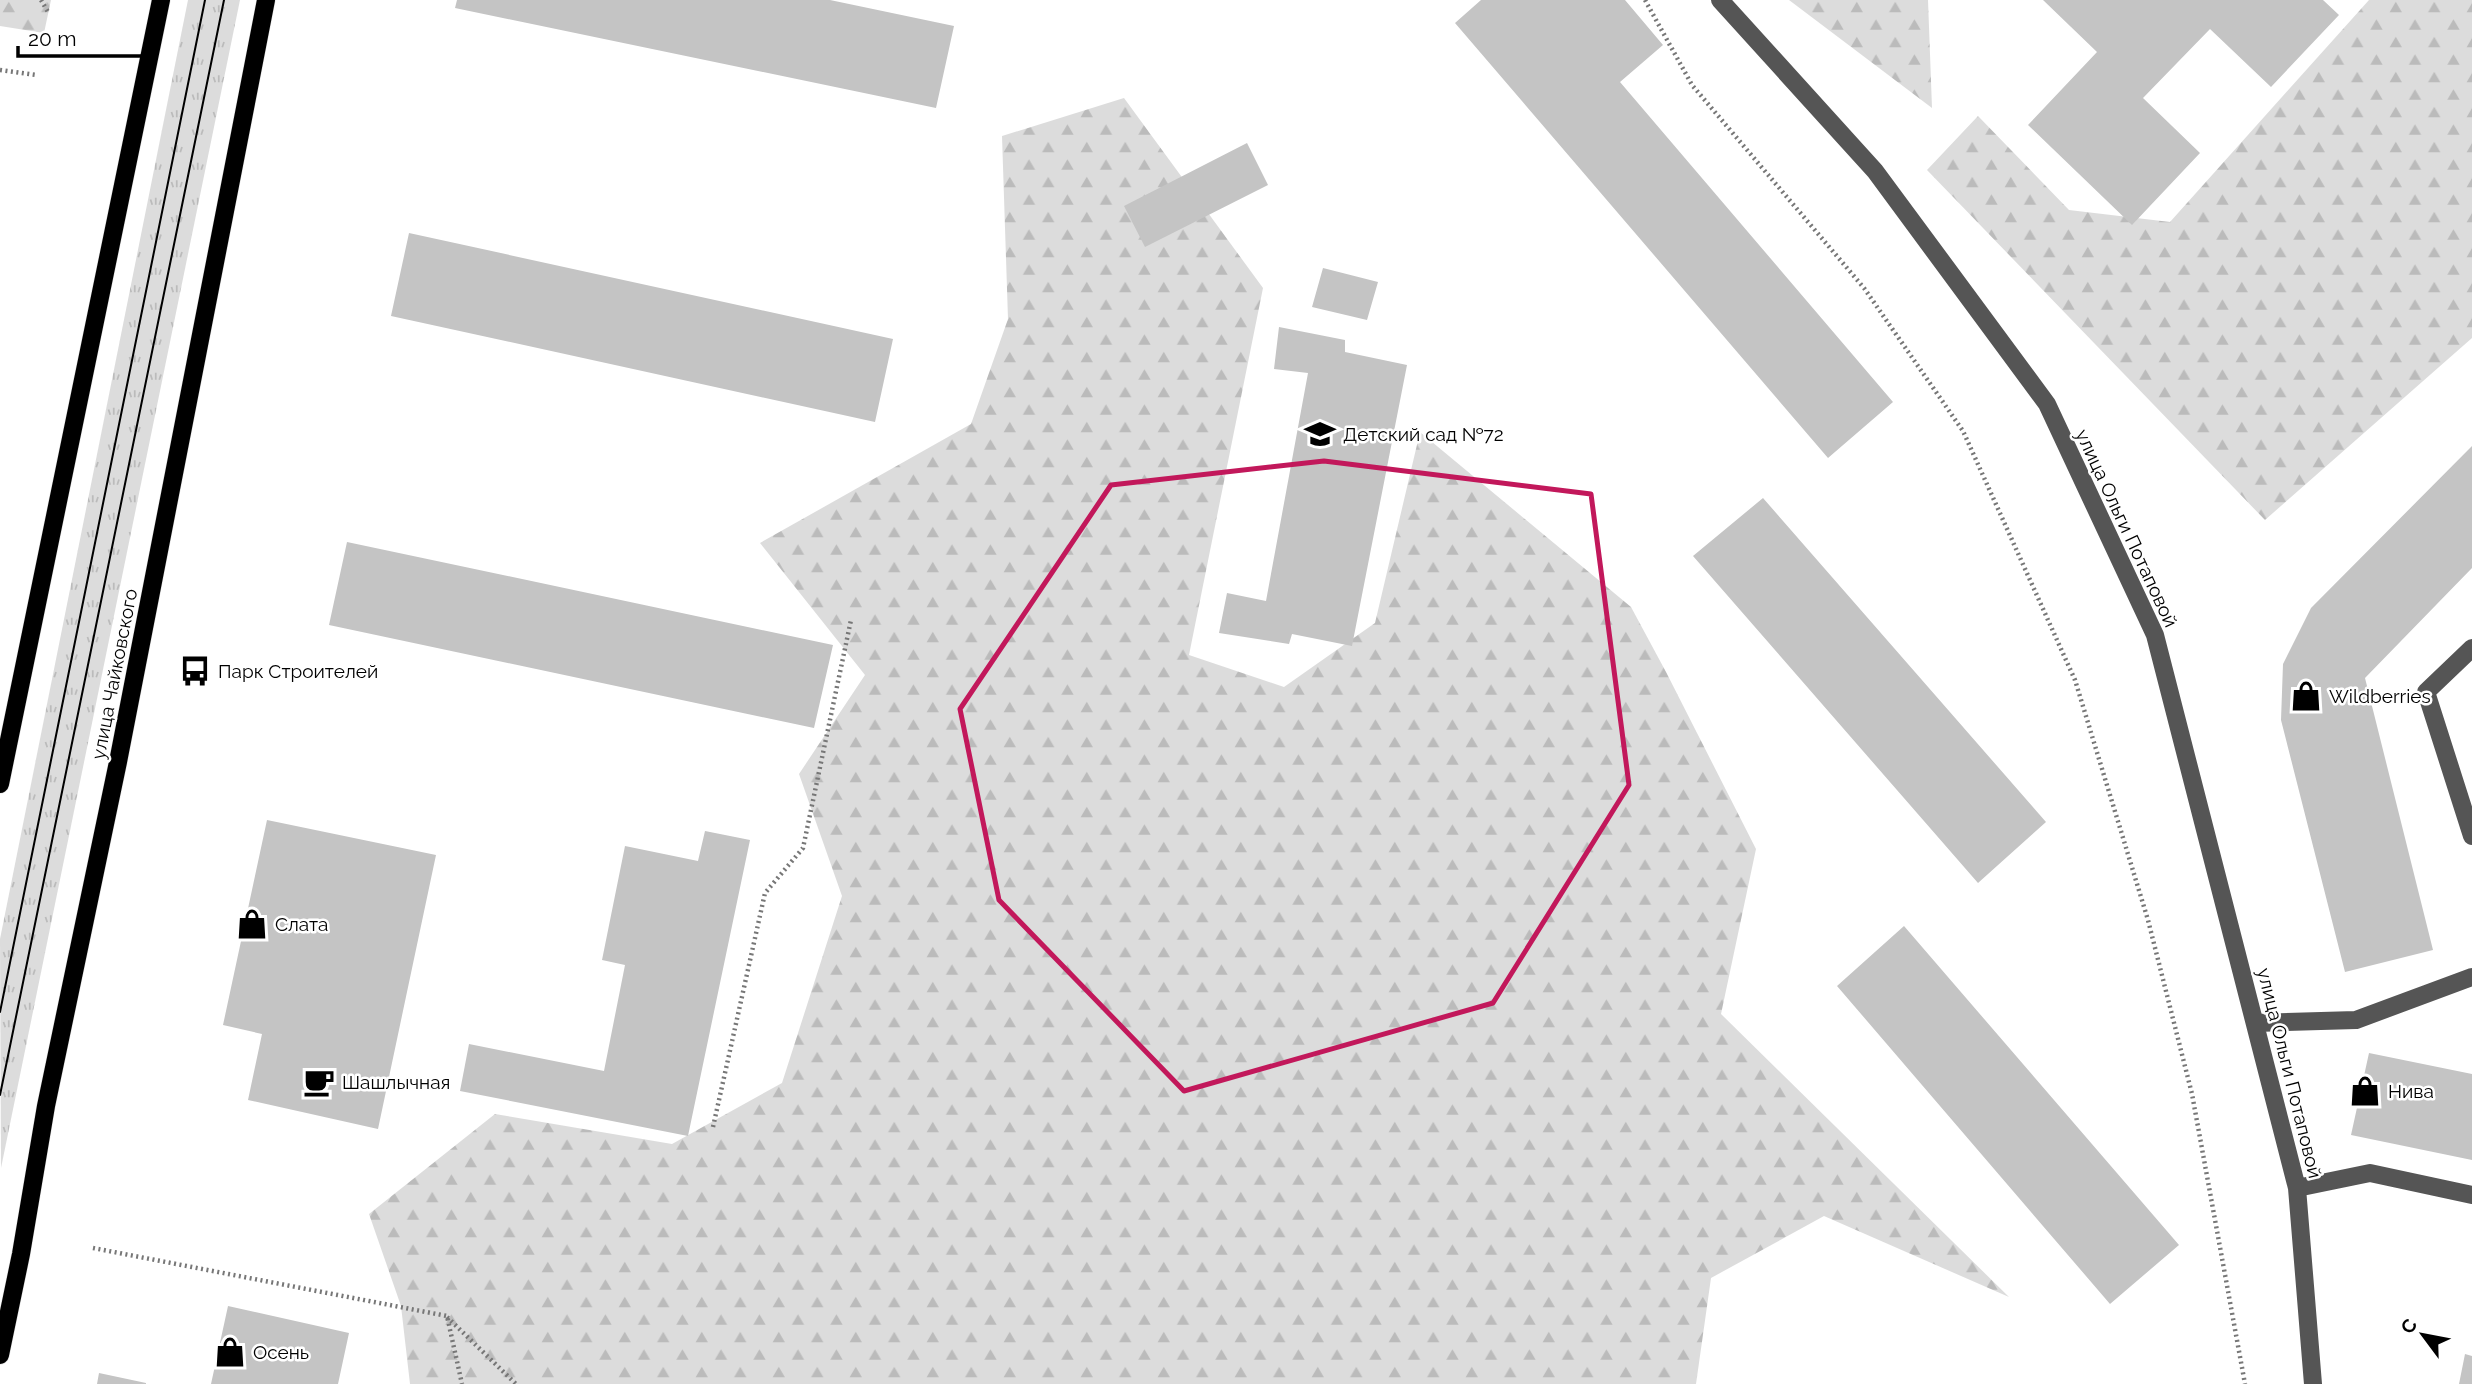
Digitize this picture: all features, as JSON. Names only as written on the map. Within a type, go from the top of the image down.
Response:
[{"type":"main road","points":[[0,784],[161,0]]},
{"type":"main road","name":"улица Чайковского","points":[[0,1355],[21,1254],[46,1106],[118,762],[265,0]]},
{"type":"street","name":"улица Ольги Потаповой","points":[[1720,0],[1875,171],[2047,404],[2155,635],[2297,1188],[2313,1384]]},
{"type":"street","points":[[2472,648],[2426,692],[2472,836]]},
{"type":"street","points":[[2256,1023],[2356,1020],[2472,978]]},
{"type":"street","points":[[2297,1188],[2371,1172],[2472,1195]]},
{"type":"path","points":[[41,0],[48,12]]},
{"type":"path","points":[[1645,0],[1692,85],[1864,288],[1963,431],[2075,680],[2148,920],[2192,1094],[2245,1384]]},
{"type":"path","points":[[0,70],[36,75]]},
{"type":"path","points":[[713,1126],[765,893],[803,848],[851,620]]},
{"type":"path","points":[[93,1248],[447,1316],[516,1384]]},
{"type":"path","points":[[447,1316],[462,1384]]},
{"type":"highlighted area","points":[[1324,461],[1591,494],[1629,785],[1493,1003],[1184,1091],[999,900],[960,709],[1111,485]]},
{"type":"green space","points":[[0,0],[51,0],[44,33],[0,26]]},
{"type":"green space","points":[[188,0],[240,0],[1,1168],[0,939]]},
{"type":"green space","points":[[1789,0],[1928,0],[1932,108]]},
{"type":"green space","points":[[2369,0],[2472,0],[2472,338],[2265,520],[1927,170],[1978,116],[2069,210],[2170,222]]},
{"type":"green space","points":[[1124,98],[1263,288],[1189,655],[1284,687],[1375,623],[1420,432],[1631,607],[1666,672],[1756,849],[1721,1014],[2009,1297],[1824,1216],[1711,1278],[1696,1384],[410,1384],[401,1306],[369,1214],[495,1114],[672,1144],[782,1083],[842,896],[799,774],[865,675],[760,543],[971,424],[1008,319],[1002,136]]},
{"type":"building","points":[[457,0],[830,0],[954,26],[936,108],[455,8]]},
{"type":"building","points":[[1481,0],[1625,0],[1663,45],[1620,82],[1893,402],[1828,458],[1455,23]]},
{"type":"building","points":[[2043,0],[2323,0],[2339,15],[2271,87],[2210,29],[2143,98],[2200,153],[2132,225],[2028,125],[2097,52]]},
{"type":"building","points":[[1247,143],[1268,185],[1145,247],[1124,206]]},
{"type":"building","points":[[409,233],[893,339],[875,422],[391,316]]},
{"type":"building","points":[[1323,268],[1378,282],[1367,320],[1312,307]]},
{"type":"building","points":[[1279,327],[1345,340],[1345,352],[1407,365],[1352,646],[1292,634],[1289,644],[1219,633],[1227,593],[1266,601],[1308,373],[1274,369]]},
{"type":"building","points":[[2472,446],[2472,568],[2365,678],[2433,950],[2345,972],[2281,720],[2283,664],[2311,608]]},
{"type":"building","points":[[1763,498],[2046,822],[1978,883],[1693,556]]},
{"type":"building","points":[[347,542],[833,645],[814,728],[329,625]]},
{"type":"building","points":[[267,820],[436,855],[378,1129],[248,1100],[262,1034],[223,1025]]},
{"type":"building","points":[[705,831],[750,840],[688,1136],[460,1091],[469,1044],[604,1071],[625,965],[602,960],[625,846],[698,861]]},
{"type":"building","points":[[1904,926],[2179,1245],[2110,1304],[1837,986]]},
{"type":"building","points":[[2369,1053],[2472,1074],[2472,1160],[2351,1135]]},
{"type":"building","points":[[228,1306],[349,1333],[338,1384],[211,1384]]},
{"type":"building","points":[[2465,1354],[2472,1356],[2472,1384],[2459,1384]]},
{"type":"building","points":[[99,1373],[146,1383],[146,1384],[97,1384]]},
{"type":"tram line","points":[[0,1012],[205,0]]},
{"type":"tram line","points":[[0,1095],[224,0]]},
{"type":"place","name":"Детский сад №72","points":[[1320,434]]},
{"type":"place","name":"Парк Строителей","points":[[195,671]]},
{"type":"place","name":"Wildberries","points":[[2306,696]]},
{"type":"place","name":"Слата","points":[[252,924]]},
{"type":"place","name":"Шашлычная","points":[[319,1082]]},
{"type":"place","name":"Нива","points":[[2365,1091]]},
{"type":"place","name":"Осень","points":[[230,1352]]}]
